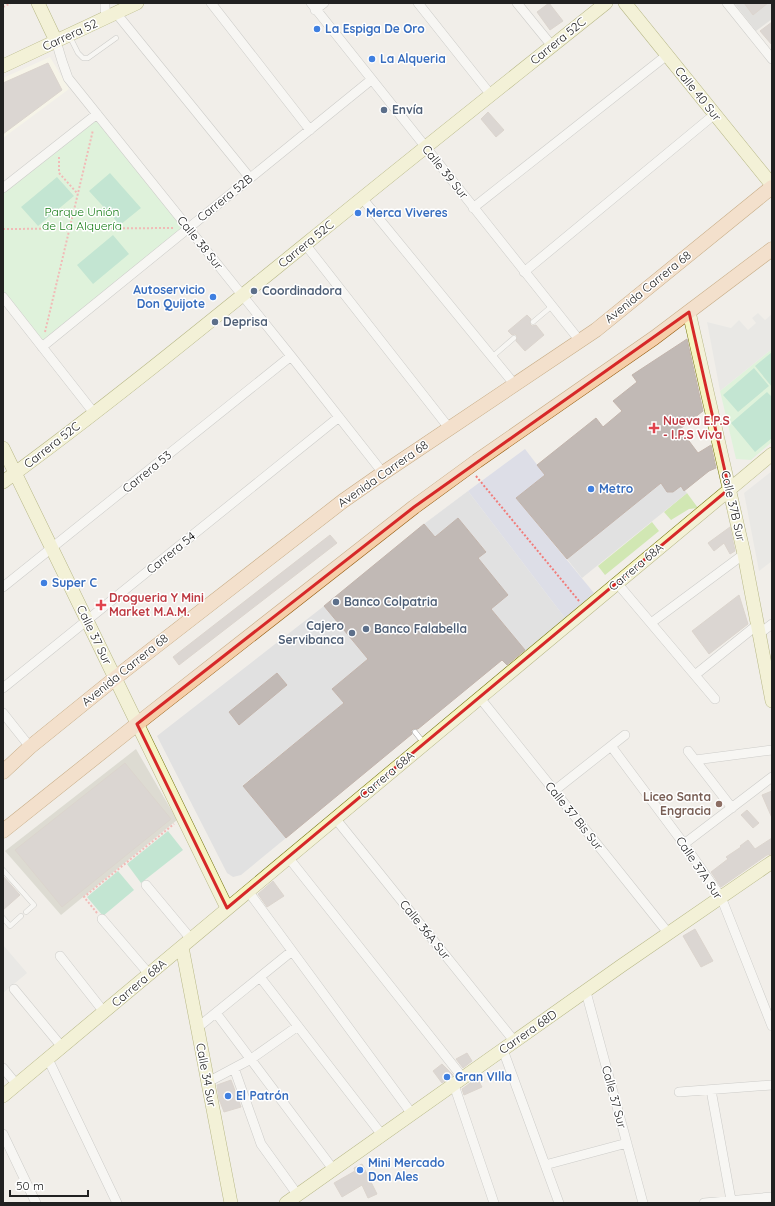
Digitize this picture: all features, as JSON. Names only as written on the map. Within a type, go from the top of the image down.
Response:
[{"type":"main road","name":"Avenida Carrera 68","points":[[3,772],[30,747],[115,678],[337,506],[449,428],[580,341],[772,186]]},
{"type":"main road","points":[[3,831],[414,507],[477,461],[654,338],[772,249]]},
{"type":"street","name":"Calle 38 Sur","points":[[38,3],[56,41],[68,78],[383,473]]},
{"type":"street","points":[[105,3],[104,7],[250,178]]},
{"type":"street","name":"Carrera 52","points":[[3,66],[136,3]]},
{"type":"street","points":[[211,3],[310,130]]},
{"type":"street","points":[[313,7],[324,3]]},
{"type":"street","points":[[418,3],[491,95]]},
{"type":"street","points":[[517,3],[552,46]]},
{"type":"street","name":"Carrera 52C","points":[[3,482],[94,413],[606,3]]},
{"type":"street","name":"Calle 40 Sur","points":[[625,3],[772,186]]},
{"type":"street","points":[[727,3],[772,59]]},
{"type":"street","name":"Calle 39 Sur","points":[[313,7],[580,341]]},
{"type":"street","points":[[473,208],[667,55]]},
{"type":"street","name":"Carrera 52B","points":[[42,347],[371,80]]},
{"type":"street","points":[[3,188],[96,114]]},
{"type":"street","points":[[524,272],[715,114]]},
{"type":"street","points":[[362,198],[514,385]]},
{"type":"street","points":[[305,244],[449,428]]},
{"type":"street","points":[[3,297],[94,413]]},
{"type":"street","name":"Calle 37B Sur","points":[[689,312],[744,554],[772,699]]},
{"type":"street","name":"Carrera 53","points":[[3,587],[291,356]]},
{"type":"street","name":"Carrera 54","points":[[3,688],[339,417]]},
{"type":"street","name":"Calle 37 Sur","points":[[3,448],[227,908]]},
{"type":"street","name":"Carrera 68A","points":[[3,1096],[772,454]]},
{"type":"street","points":[[652,624],[744,554]]},
{"type":"street","points":[[617,583],[715,699]]},
{"type":"street","points":[[695,675],[758,629],[772,624]]},
{"type":"street","name":"Calle 37 Bis Sur","points":[[480,698],[669,934]]},
{"type":"street","points":[[3,713],[30,747]]},
{"type":"street","points":[[554,791],[625,735]]},
{"type":"street","name":"Calle 37A Sur","points":[[611,746],[684,844],[721,898],[772,1026]]},
{"type":"street","points":[[695,760],[772,750]]},
{"type":"street","points":[[688,751],[732,808]]},
{"type":"street","points":[[684,844],[772,777]]},
{"type":"street","name":"Calle 36A Sur","points":[[335,818],[515,1042]]},
{"type":"street","points":[[288,858],[458,1081],[494,1203]]},
{"type":"street","name":"Carrera 68D","points":[[286,1203],[772,862]]},
{"type":"street","points":[[146,885],[186,943]]},
{"type":"street","points":[[248,891],[412,1114]]},
{"type":"street","points":[[102,919],[149,974]]},
{"type":"street","name":"Calle 34 Sur","points":[[186,943],[197,1028],[231,1203]]},
{"type":"street","points":[[197,1028],[292,951]]},
{"type":"street","points":[[60,956],[104,1012]]},
{"type":"street","points":[[260,977],[382,1135]]},
{"type":"street","points":[[14,990],[62,1047]]},
{"type":"street","name":"Calle 37 Sur","points":[[586,992],[643,1203]]},
{"type":"street","points":[[216,1013],[333,1169]]},
{"type":"street","points":[[208,1082],[251,1059],[298,1026]]},
{"type":"street","points":[[503,1050],[559,1203]]},
{"type":"street","points":[[48,1059],[117,1203]]},
{"type":"street","points":[[3,1068],[17,1085]]},
{"type":"street","points":[[234,1068],[262,1144],[297,1194]]},
{"type":"street","points":[[679,1092],[772,1085]]},
{"type":"street","points":[[711,1090],[731,1200]]},
{"type":"street","points":[[3,1134],[36,1203]]},
{"type":"street","points":[[545,1165],[627,1143]]},
{"type":"street","points":[[704,1203],[772,1196]]},
{"type":"lane","points":[[69,35],[78,53],[83,58],[88,58],[116,38]]},
{"type":"lane","points":[[533,322],[552,306]]},
{"type":"lane","points":[[492,357],[514,338]]},
{"type":"lane","points":[[415,732],[424,744]]},
{"type":"lane","points":[[3,870],[34,905],[26,912]]},
{"type":"lane","points":[[3,918],[10,926],[21,916]]},
{"type":"path","points":[[3,7],[11,3]]},
{"type":"path","points":[[42,347],[96,114]]},
{"type":"path","points":[[58,144],[59,173],[78,194]]},
{"type":"path","points":[[3,229],[188,228]]},
{"type":"path","points":[[476,476],[586,609]]},
{"type":"path","points":[[102,919],[84,897],[177,822]]},
{"type":"highlighted area","points":[[689,312],[729,489],[227,908],[137,724],[414,507]]},
{"type":"shaded area","points":[[734,3],[772,3],[772,19],[756,31]]},
{"type":"shaded area","points":[[50,57],[69,89],[3,138],[3,78]]},
{"type":"shaded area","points":[[758,313],[765,320],[772,314],[772,349],[720,391],[707,322],[731,328],[739,320],[748,330],[756,323],[752,318]]},
{"type":"shaded area","points":[[525,449],[545,475],[516,498],[594,593],[565,618],[468,491]]},
{"type":"shaded area","points":[[668,471],[687,493],[582,578],[567,559],[665,480]]},
{"type":"shaded area","points":[[772,471],[772,561],[759,571],[744,493]]},
{"type":"shaded area","points":[[468,491],[565,618],[526,651],[491,609],[508,595],[478,558],[486,551],[458,518],[435,537],[424,524]]},
{"type":"shaded area","points":[[324,606],[368,659],[332,689],[344,703],[243,785],[286,838],[241,875],[233,877],[227,873],[157,736]]},
{"type":"shaded area","points":[[136,749],[177,820],[61,915],[5,851]]},
{"type":"shaded area","points":[[3,945],[27,973],[3,993]]},
{"type":"green space","name":"Parque Unión de La Alquería","points":[[96,117],[184,228],[43,345],[3,294],[3,189]]},
{"type":"green space","points":[[110,173],[141,208],[120,225],[89,191]]},
{"type":"green space","points":[[57,177],[74,196],[38,226],[21,207]]},
{"type":"green space","points":[[113,235],[129,254],[93,284],[77,265]]},
{"type":"green space","points":[[772,349],[772,442],[751,460],[736,459],[720,391]]},
{"type":"green space","points":[[772,352],[772,387],[755,366]]},
{"type":"green space","points":[[754,368],[769,386],[738,412],[723,395]]},
{"type":"green space","points":[[767,392],[772,397],[772,438],[755,452],[731,423]]},
{"type":"green space","points":[[687,493],[698,508],[689,509],[671,520],[664,512]]},
{"type":"green space","points":[[652,522],[659,531],[605,575],[598,566]]},
{"type":"green space","points":[[168,831],[183,850],[141,883],[127,864]]},
{"type":"green space","points":[[118,871],[134,890],[103,916],[87,897]]},
{"type":"building","points":[[549,3],[563,21],[550,30],[537,12]]},
{"type":"building","points":[[744,3],[768,3],[753,15]]},
{"type":"building","points":[[772,22],[772,45],[760,31]]},
{"type":"building","points":[[48,63],[62,90],[3,134],[3,83]]},
{"type":"building","points":[[488,112],[504,130],[496,137],[481,119]]},
{"type":"building","points":[[527,315],[531,319],[530,324],[532,326],[536,325],[544,335],[525,351],[516,341],[517,336],[515,334],[512,335],[508,331]]},
{"type":"building","name":"Metro","points":[[687,339],[703,411],[680,429],[698,453],[711,445],[716,468],[709,471],[684,491],[681,486],[673,492],[667,492],[661,483],[567,559],[516,498],[545,475],[537,465],[596,418],[603,427],[622,411],[613,401],[637,382],[632,375]]},
{"type":"building","points":[[458,518],[486,552],[478,558],[508,595],[491,609],[525,650],[507,665],[502,660],[418,729],[413,729],[411,731],[412,734],[286,838],[243,786],[344,703],[332,689],[368,659],[324,606],[424,524],[435,537]]},
{"type":"building","points":[[730,527],[735,551],[730,554],[724,543],[714,551],[708,543]]},
{"type":"building","points":[[330,535],[337,543],[179,665],[173,657]]},
{"type":"building","points":[[739,595],[748,624],[709,654],[692,631]]},
{"type":"building","points":[[277,673],[287,685],[239,725],[229,712]]},
{"type":"building","points":[[125,763],[171,819],[62,907],[15,850]]},
{"type":"building","points":[[772,791],[772,818],[762,795]]},
{"type":"building","points":[[747,810],[759,823],[753,828],[741,815]]},
{"type":"building","points":[[772,838],[772,854],[767,855],[721,887],[711,872],[728,859],[726,857],[741,847],[740,846],[748,840],[755,849]]},
{"type":"building","points":[[3,876],[20,895],[3,910]]},
{"type":"building","points":[[273,881],[284,896],[267,907],[258,894]]},
{"type":"building","points":[[695,929],[713,961],[701,967],[683,936]]},
{"type":"building","points":[[467,1053],[472,1061],[463,1068],[456,1059]]},
{"type":"building","points":[[442,1064],[453,1075],[442,1083],[433,1071]]},
{"type":"building","points":[[477,1078],[482,1087],[464,1095],[462,1089]]},
{"type":"building","name":"El Patrón","points":[[231,1080],[241,1107],[224,1112],[219,1099],[217,1085]]},
{"type":"building","points":[[362,1164],[377,1194],[368,1198],[362,1185],[342,1197],[334,1183],[355,1171],[354,1168]]},
{"type":"place","name":"La Espiga De Oro","points":[[317,29]]},
{"type":"place","name":"La Alqueria","points":[[372,59]]},
{"type":"place","name":"Envía","points":[[384,110]]},
{"type":"place","name":"Merca Viveres","points":[[358,213]]},
{"type":"place","name":"Coordinadora","points":[[254,291]]},
{"type":"place","name":"Autoservicio Don Quijote","points":[[213,297]]},
{"type":"place","name":"Deprisa","points":[[215,322]]},
{"type":"place","name":"Nueva E.P.S - I.P.S Viva","points":[[654,428]]},
{"type":"place","name":"Metro","points":[[591,489]]},
{"type":"place","name":"Super C","points":[[44,583]]},
{"type":"place","name":"Banco Colpatria","points":[[336,602]]},
{"type":"place","name":"Drogueria Y Mini Market M.A.M.","points":[[101,605]]},
{"type":"place","name":"Banco Falabella","points":[[366,629]]},
{"type":"place","name":"Cajero Servibanca","points":[[352,633]]},
{"type":"place","name":"Liceo Santa Engracia","points":[[719,804]]},
{"type":"place","name":"Gran VIlla","points":[[447,1077]]},
{"type":"place","name":"El Patrón","points":[[228,1096]]},
{"type":"place","name":"Mini Mercado Don Ales","points":[[360,1170]]}]
